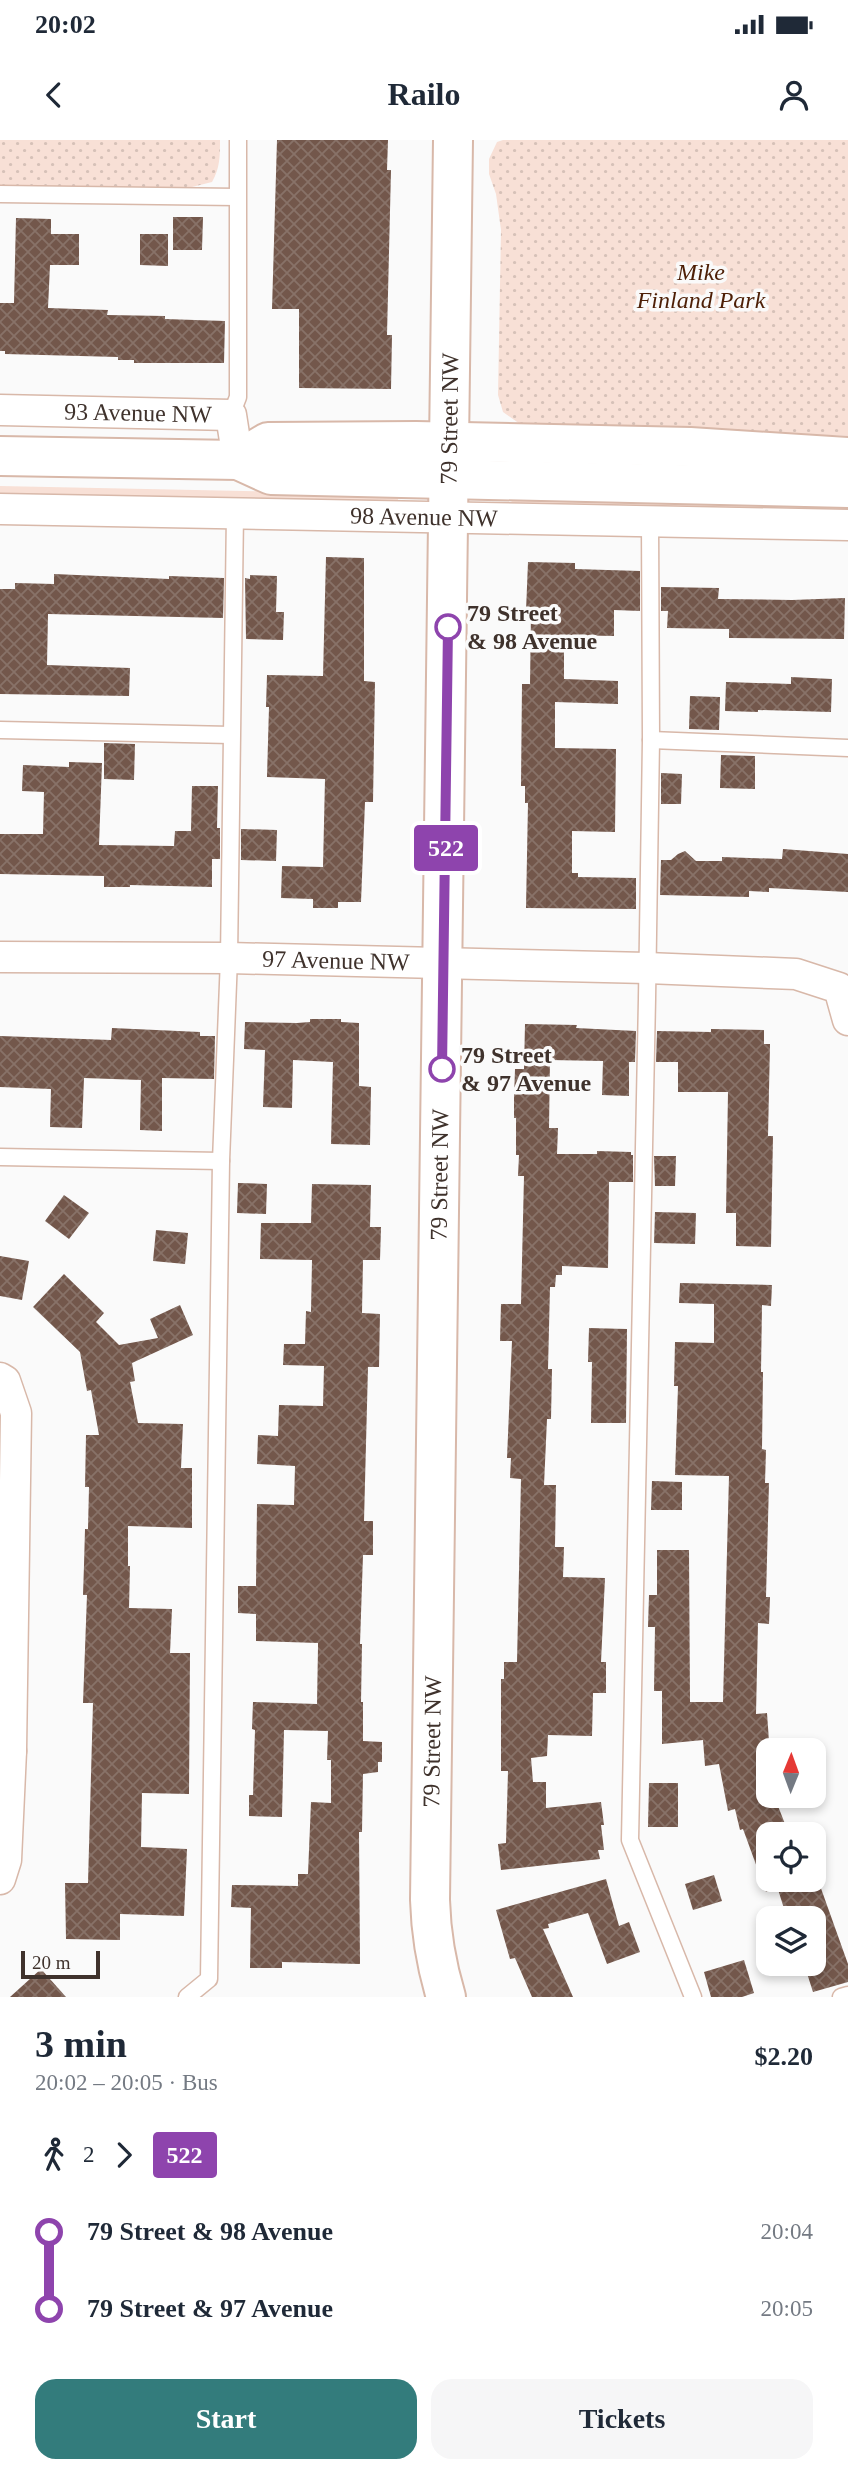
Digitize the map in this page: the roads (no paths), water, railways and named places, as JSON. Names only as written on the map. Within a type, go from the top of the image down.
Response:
[{"type":"street","name":"79 Street NW","points":[[446,1997],[437,1969],[431,1935],[430,1899],[453,140]]},
{"type":"street","name":"93 Avenue NW","points":[[0,410],[231,415],[238,460]]},
{"type":"street","points":[[238,460],[268,442],[450,441],[690,447],[848,457]]},
{"type":"street","name":"98 Avenue NW","points":[[0,456],[238,460],[271,475],[848,488]]},
{"type":"street","name":"98 Avenue NW","points":[[0,509],[848,525]]},
{"type":"street","name":"97 Avenue NW","points":[[0,957],[229,958],[796,974],[839,988],[848,1020]]},
{"type":"street","points":[[0,1378],[5,1381],[16,1413],[6,1748],[6,1860],[0,1879]]},
{"type":"lane","points":[[231,415],[238,397],[238,140]]},
{"type":"lane","points":[[0,194],[237,197]]},
{"type":"lane","points":[[187,1997],[209,1979],[221,1161],[229,958],[235,513]]},
{"type":"lane","points":[[650,522],[650,740],[630,1840],[694,1997]]},
{"type":"lane","points":[[0,730],[231,734]]},
{"type":"lane","points":[[650,740],[848,748]]},
{"type":"lane","points":[[0,1157],[221,1161]]},
{"type":"lane","points":[[841,1997],[848,1995]]},
{"type":"place","name":"79 Street & 98 Avenue","points":[[448,627]]},
{"type":"place","name":"79 Street & 97 Avenue","points":[[442,1069]]},
{"type":"park label","name":"Mike Finland Park","points":[[701,286]]}]
